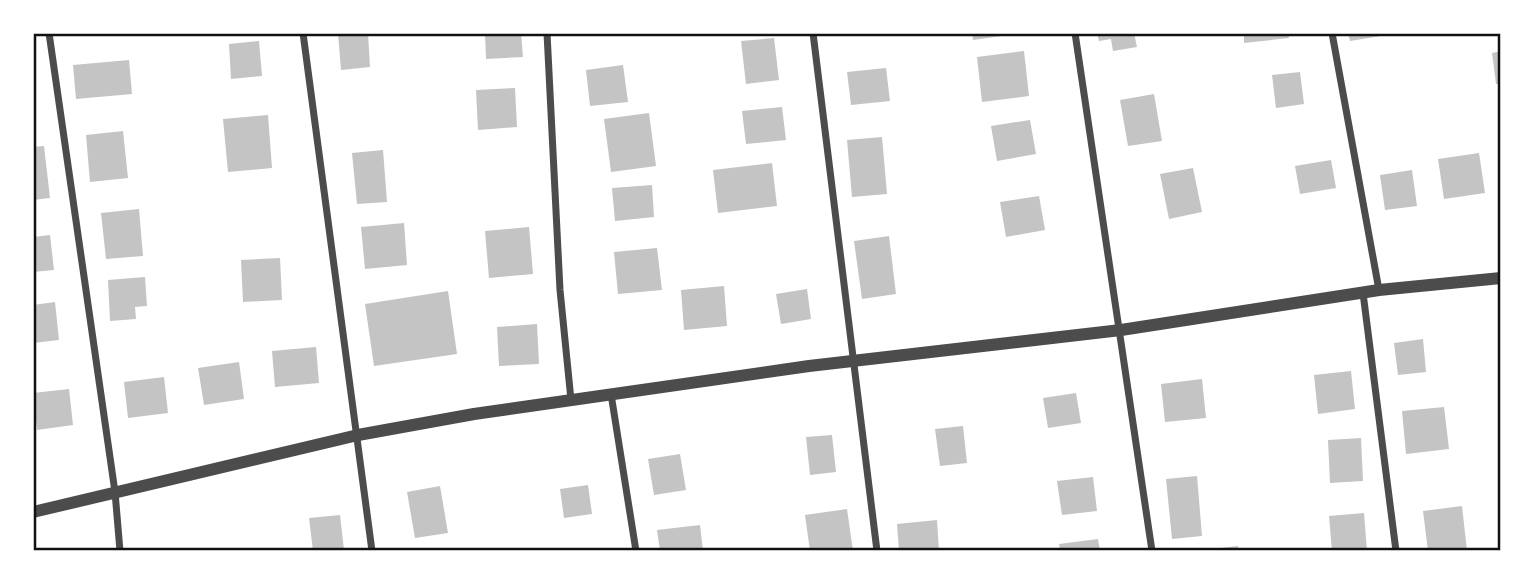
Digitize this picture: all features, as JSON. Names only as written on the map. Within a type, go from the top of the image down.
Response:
[{"type":"street","points":[[49,33],[115,492],[120,551]]},
{"type":"street","points":[[303,33],[372,551]]},
{"type":"street","points":[[547,33],[560,290],[571,400]]},
{"type":"street","points":[[813,33],[877,551]]},
{"type":"street","points":[[1075,33],[1152,551]]},
{"type":"street","points":[[1332,33],[1380,290]]},
{"type":"street","points":[[33,512],[358,435],[571,400],[853,361],[1121,330],[1380,290],[1501,278]]},
{"type":"street","points":[[1363,293],[1396,551]]},
{"type":"street","points":[[611,394],[636,551]]},
{"type":"building","points":[[338,33],[368,33],[370,67],[341,70]]},
{"type":"building","points":[[485,33],[521,33],[523,57],[486,59]]},
{"type":"building","points":[[972,33],[1009,33],[1009,35],[973,40]]},
{"type":"building","points":[[1097,33],[1134,33],[1137,47],[1113,51],[1111,39],[1099,41]]},
{"type":"building","points":[[1244,33],[1288,33],[1289,38],[1244,43]]},
{"type":"building","points":[[1348,33],[1387,33],[1387,35],[1350,41]]},
{"type":"building","points":[[774,38],[779,80],[746,84],[741,41]]},
{"type":"building","points":[[259,41],[262,76],[231,79],[229,44]]},
{"type":"building","points":[[1024,51],[1029,96],[982,102],[977,57]]},
{"type":"building","points":[[1501,51],[1501,83],[1496,84],[1492,53]]},
{"type":"building","points":[[129,60],[132,94],[76,99],[73,65]]},
{"type":"building","points":[[623,65],[628,102],[590,106],[586,70]]},
{"type":"building","points":[[886,68],[890,101],[851,105],[847,72]]},
{"type":"building","points":[[1300,72],[1304,104],[1276,108],[1272,75]]},
{"type":"building","points":[[515,88],[517,127],[478,130],[476,90]]},
{"type":"building","points":[[1154,94],[1162,141],[1128,146],[1120,100]]},
{"type":"building","points":[[782,107],[786,140],[746,144],[742,111]]},
{"type":"building","points":[[649,113],[656,166],[611,172],[604,119]]},
{"type":"building","points":[[268,115],[272,168],[228,172],[223,119]]},
{"type":"building","points":[[1030,120],[1036,154],[997,161],[991,126]]},
{"type":"building","points":[[123,131],[128,178],[90,182],[86,135]]},
{"type":"building","points":[[882,137],[887,194],[852,197],[847,140]]},
{"type":"building","points":[[44,146],[50,198],[33,200],[33,147]]},
{"type":"building","points":[[383,150],[387,202],[357,204],[352,153]]},
{"type":"building","points":[[1479,153],[1485,193],[1444,199],[1438,159]]},
{"type":"building","points":[[1331,160],[1336,188],[1300,194],[1295,166]]},
{"type":"building","points":[[772,163],[777,206],[718,213],[713,170]]},
{"type":"building","points":[[1193,168],[1202,212],[1169,219],[1160,174]]},
{"type":"building","points":[[1412,170],[1417,206],[1385,210],[1380,175]]},
{"type":"building","points":[[652,185],[654,217],[615,221],[612,188]]},
{"type":"building","points":[[1039,196],[1045,230],[1006,237],[1000,202]]},
{"type":"building","points":[[139,209],[143,256],[106,259],[101,213]]},
{"type":"building","points":[[404,223],[407,265],[365,269],[361,227]]},
{"type":"building","points":[[529,227],[533,274],[489,278],[485,231]]},
{"type":"building","points":[[50,235],[54,270],[33,272],[33,237]]},
{"type":"building","points":[[889,236],[896,294],[862,299],[854,241]]},
{"type":"building","points":[[657,248],[662,290],[618,294],[614,252]]},
{"type":"building","points":[[280,258],[282,300],[243,302],[241,260]]},
{"type":"building","points":[[145,277],[147,306],[135,307],[136,319],[110,321],[108,280]]},
{"type":"building","points":[[724,286],[727,326],[684,330],[681,290]]},
{"type":"building","points":[[807,289],[811,319],[781,324],[776,294]]},
{"type":"building","points":[[448,291],[457,354],[374,366],[365,304]]},
{"type":"building","points":[[55,302],[59,340],[33,343],[33,305]]},
{"type":"building","points":[[537,324],[539,364],[499,366],[497,327]]},
{"type":"building","points":[[1423,339],[1426,372],[1398,375],[1394,343]]},
{"type":"building","points":[[316,347],[319,383],[275,387],[272,351]]},
{"type":"building","points":[[239,362],[244,399],[204,405],[198,368]]},
{"type":"building","points":[[1351,371],[1355,409],[1318,414],[1314,375]]},
{"type":"building","points":[[164,377],[168,413],[128,418],[124,382]]},
{"type":"building","points":[[1202,379],[1206,418],[1165,422],[1161,384]]},
{"type":"building","points":[[69,389],[73,425],[37,430],[33,393]]},
{"type":"building","points":[[1076,393],[1081,423],[1048,428],[1043,398]]},
{"type":"building","points":[[1444,407],[1449,449],[1406,454],[1402,411]]},
{"type":"building","points":[[963,426],[967,463],[940,466],[935,429]]},
{"type":"building","points":[[832,435],[836,472],[810,475],[806,437]]},
{"type":"building","points":[[1361,438],[1363,481],[1330,483],[1328,440]]},
{"type":"building","points":[[680,454],[686,490],[654,495],[648,459]]},
{"type":"building","points":[[1197,476],[1202,536],[1172,539],[1166,479]]},
{"type":"building","points":[[1093,477],[1097,511],[1062,515],[1057,481]]},
{"type":"building","points":[[588,485],[592,514],[564,518],[560,489]]},
{"type":"building","points":[[440,486],[448,533],[415,538],[407,492]]},
{"type":"building","points":[[1462,506],[1467,551],[1428,551],[1423,511]]},
{"type":"building","points":[[847,509],[853,551],[810,551],[805,515]]},
{"type":"building","points":[[1364,513],[1367,551],[1332,551],[1329,516]]},
{"type":"building","points":[[340,515],[344,550],[313,551],[309,518]]},
{"type":"building","points":[[937,520],[939,551],[899,551],[897,524]]},
{"type":"building","points":[[700,525],[703,551],[660,551],[657,530]]},
{"type":"building","points":[[1098,539],[1100,551],[1060,551],[1059,544]]},
{"type":"building","points":[[1238,546],[1239,551],[1212,551],[1212,549]]}]
